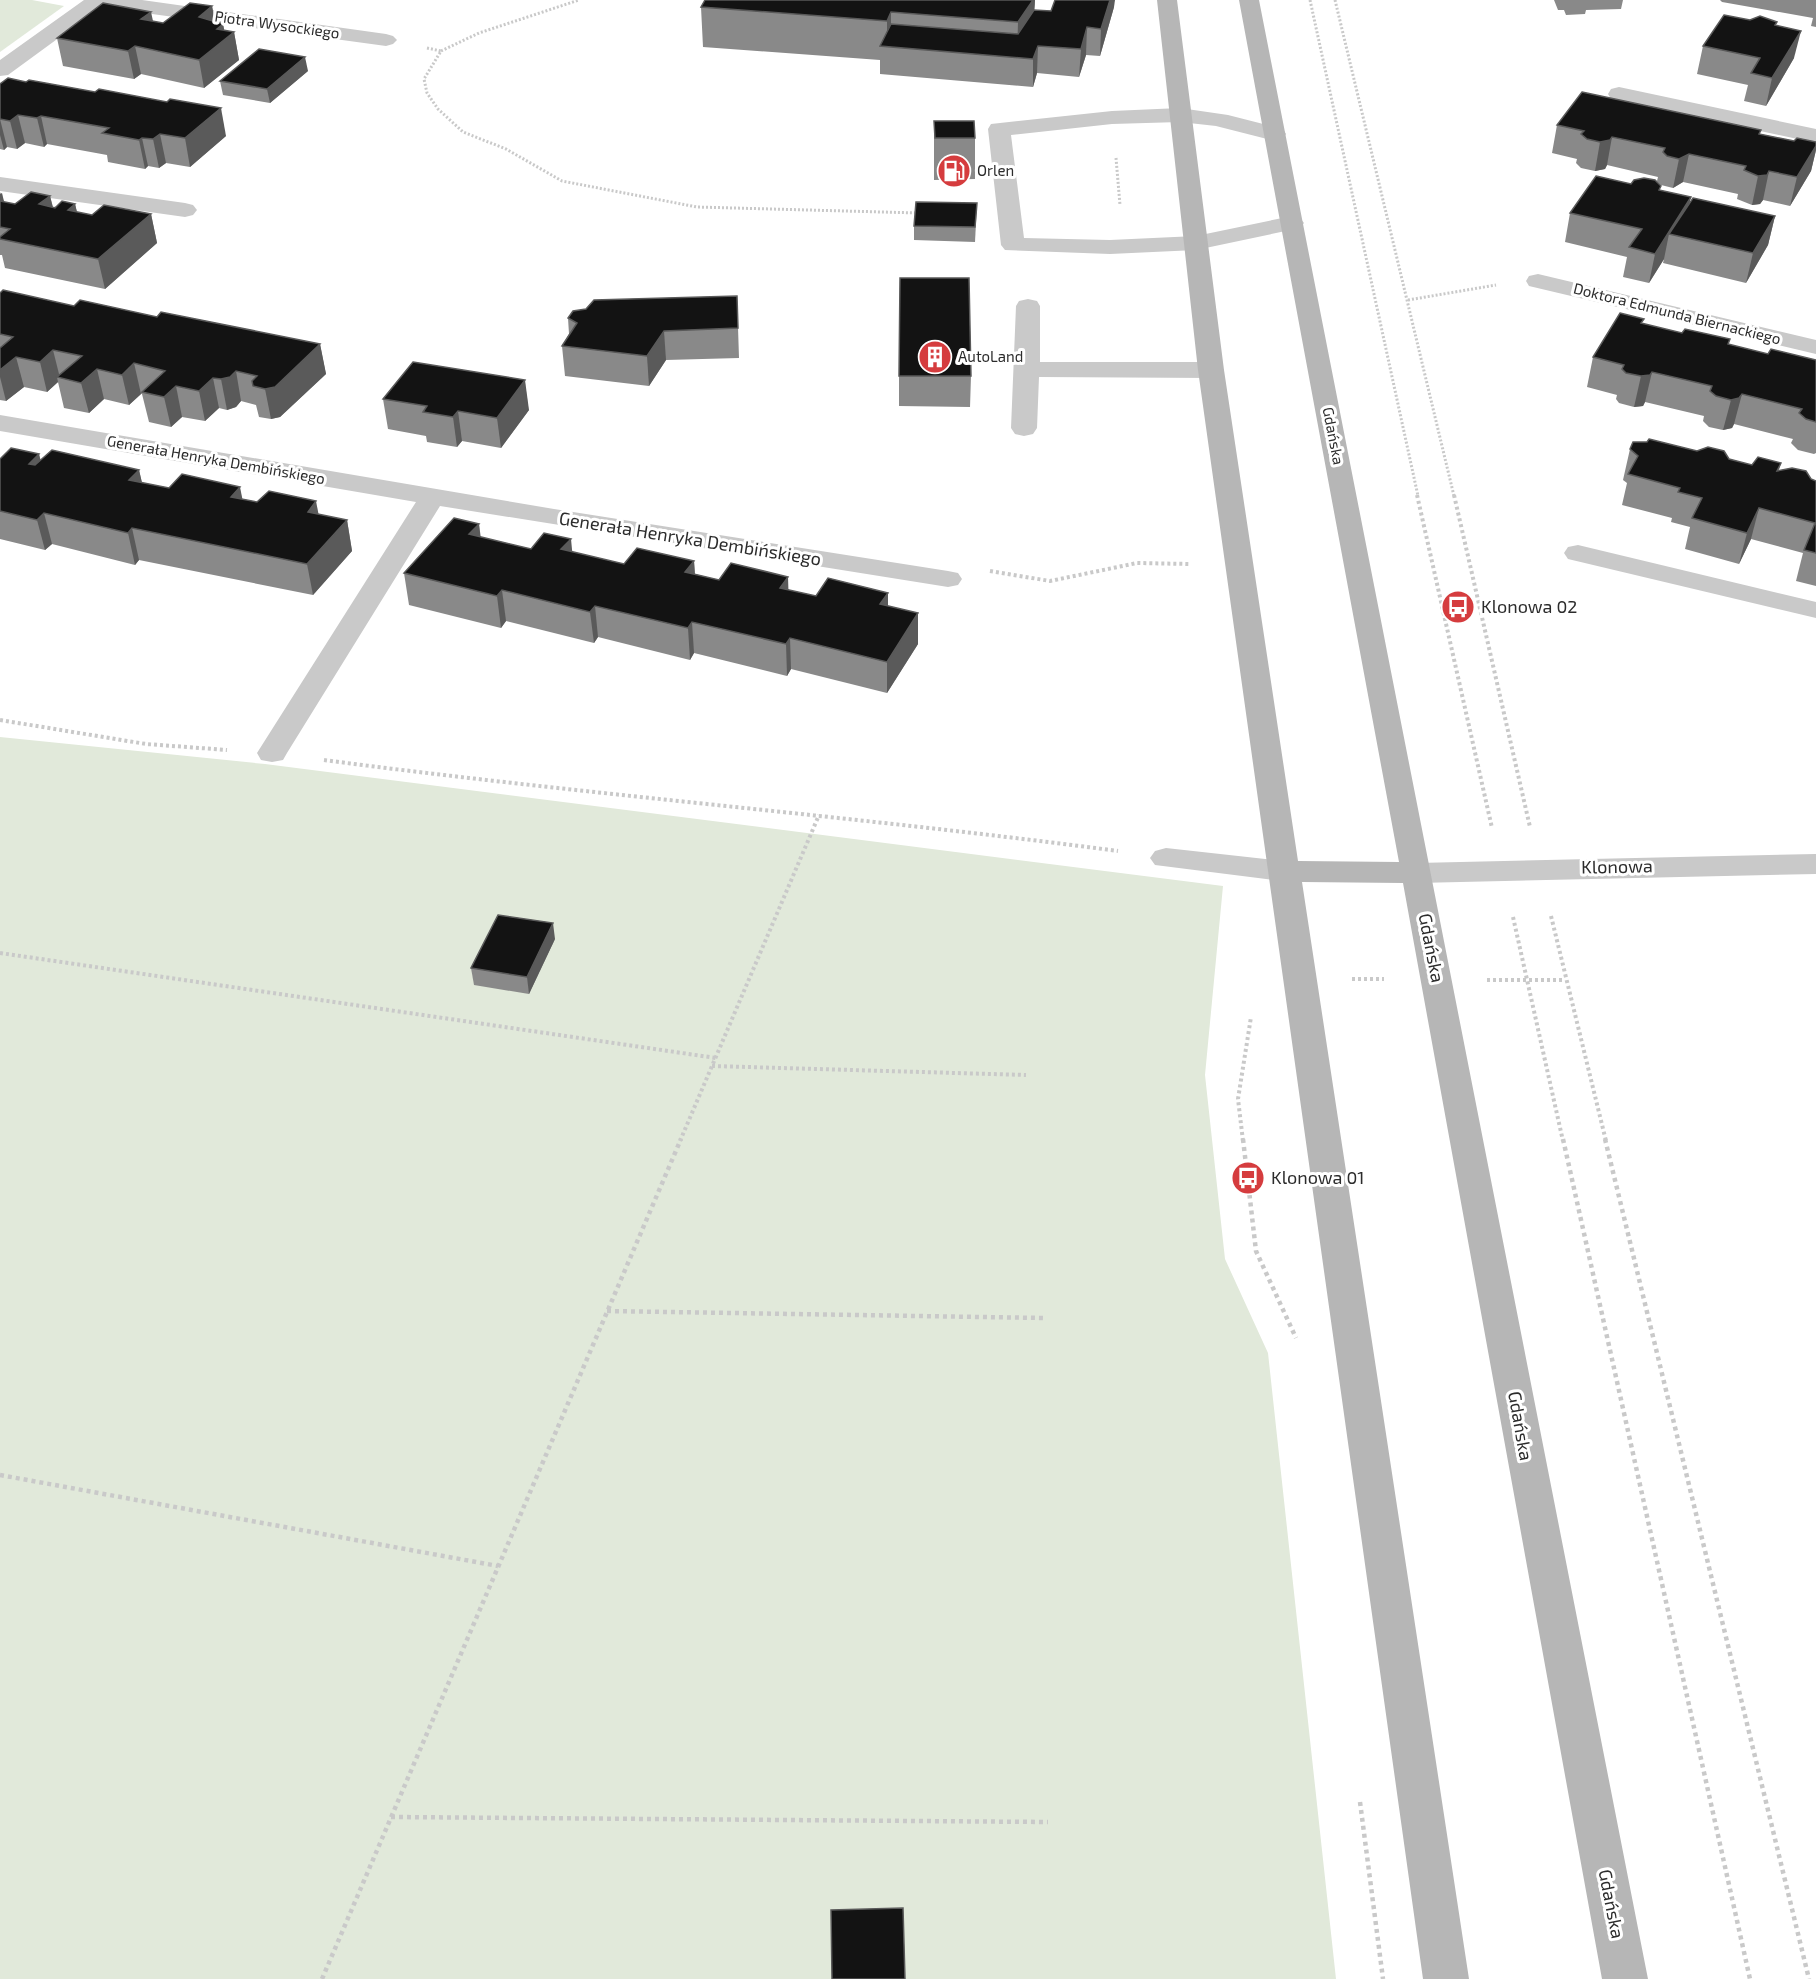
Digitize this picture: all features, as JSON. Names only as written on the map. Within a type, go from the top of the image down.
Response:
[{"type":"main road","points":[[1167,0],[1211,370],[1446,1979]]},
{"type":"main road","name":"Gdańska","points":[[1249,0],[1417,873],[1625,1979]]},
{"type":"main road","points":[[1283,871],[1417,873]]},
{"type":"street","points":[[0,70],[97,0]]},
{"type":"street","name":"Piotra Wysockiego","points":[[97,0],[386,40]]},
{"type":"street","points":[[1619,94],[1816,136]]},
{"type":"street","points":[[1275,134],[1229,121],[1180,115],[1112,117],[999,129],[1013,245],[1110,247],[1196,243],[1292,223]]},
{"type":"street","points":[[0,184],[184,210]]},
{"type":"street","name":"Doktora Edmunda Biernackiego","points":[[1538,281],[1816,348]]},
{"type":"street","points":[[1024,428],[1028,306]]},
{"type":"street","points":[[1027,369],[1211,370]]},
{"type":"street","name":"Generała Henryka Dembińskiego","points":[[0,423],[432,497],[948,579]]},
{"type":"street","points":[[272,753],[432,497]]},
{"type":"street","points":[[1578,553],[1816,610]]},
{"type":"street","points":[[1166,858],[1283,871]]},
{"type":"street","name":"Klonowa","points":[[1417,873],[1540,868],[1816,864]]},
{"type":"path","points":[[579,0],[479,33],[441,51],[424,79],[427,93],[438,109],[463,132],[506,149],[562,181],[697,207],[1010,213]]},
{"type":"path","points":[[1310,0],[1398,410],[1750,1979]]},
{"type":"path","points":[[1335,0],[1408,300],[1540,868],[1809,1979]]},
{"type":"path","points":[[386,40],[441,51]]},
{"type":"path","points":[[1408,300],[1471,288]]},
{"type":"path","points":[[948,579],[956,566],[1050,581],[1137,563],[1191,564]]},
{"type":"path","points":[[0,720],[146,744],[272,753],[448,778],[981,832],[1166,858]]},
{"type":"path","points":[[322,1979],[819,815]]},
{"type":"path","points":[[0,953],[716,1058]]},
{"type":"path","points":[[1253,1006],[1238,1099],[1256,1251],[1298,1342]]},
{"type":"path","points":[[712,1066],[1026,1075]]},
{"type":"path","points":[[607,1311],[1043,1318]]},
{"type":"path","points":[[0,1475],[498,1566]]},
{"type":"path","points":[[1358,1792],[1383,1979]]},
{"type":"path","points":[[391,1817],[1048,1822]]},
{"type":"green space","points":[[0,0],[32,0],[64,6],[0,52]]},
{"type":"green space","points":[[0,737],[265,764],[1223,886],[1205,1075],[1225,1259],[1268,1353],[1336,1979],[0,1979]]},
{"type":"building","points":[[705,0],[1033,0],[1018,22],[891,12],[887,21],[701,7]]},
{"type":"building","points":[[1055,0],[1110,0],[1101,29],[1087,27],[1081,49],[1038,46],[1033,59],[880,46],[891,24],[1018,34],[1034,10],[1051,11]]},
{"type":"building","points":[[103,3],[151,12],[141,19],[163,23],[190,3],[212,6],[199,17],[223,24],[217,29],[234,32],[199,60],[135,46],[128,51],[57,38]]},
{"type":"building","points":[[1724,15],[1750,20],[1760,16],[1777,22],[1775,25],[1801,31],[1772,78],[1751,73],[1760,58],[1703,46]]},
{"type":"building","points":[[259,49],[305,57],[267,89],[220,81]]},
{"type":"building","points":[[8,78],[221,108],[185,138],[160,134],[153,139],[139,140],[102,133],[109,128],[41,116],[37,118],[18,115],[10,121],[0,119],[0,84]]},
{"type":"building","points":[[1582,92],[1761,130],[1759,134],[1794,141],[1797,138],[1816,142],[1816,146],[1797,177],[1769,171],[1767,175],[1758,176],[1744,170],[1746,166],[1689,154],[1679,159],[1667,156],[1663,152],[1665,148],[1612,137],[1610,140],[1600,142],[1587,139],[1581,134],[1584,131],[1557,125]]},
{"type":"building","points":[[934,121],[974,121],[975,138],[935,138]]},
{"type":"building","points":[[1596,176],[1631,184],[1634,180],[1644,178],[1655,180],[1661,186],[1659,190],[1691,197],[1655,254],[1629,247],[1642,229],[1570,213]]},
{"type":"building","points":[[31,192],[50,196],[39,204],[55,208],[62,201],[75,204],[68,210],[92,215],[104,205],[151,214],[98,259],[0,239],[10,229],[0,227],[0,201],[15,204]]},
{"type":"building","points":[[1693,198],[1775,216],[1753,253],[1669,234]]},
{"type":"building","points":[[916,202],[977,203],[975,227],[914,226]]},
{"type":"building","name":"AutoLand","points":[[900,278],[969,278],[971,376],[899,376]]},
{"type":"building","points":[[3,290],[74,306],[80,300],[157,317],[161,312],[320,344],[275,387],[265,389],[253,386],[252,381],[257,376],[236,371],[230,377],[213,378],[199,391],[176,386],[164,397],[142,392],[165,371],[134,363],[122,375],[97,369],[81,383],[57,377],[82,356],[53,350],[40,362],[16,357],[0,370],[0,348],[13,337],[0,334],[0,293]]},
{"type":"building","points":[[737,296],[738,328],[664,331],[647,356],[562,346],[577,323],[568,318],[573,311],[586,309],[594,300]]},
{"type":"building","points":[[1620,313],[1644,319],[1641,323],[1682,333],[1685,329],[1730,339],[1728,344],[1768,354],[1771,349],[1816,360],[1816,422],[1806,419],[1799,413],[1802,409],[1742,394],[1739,398],[1731,400],[1716,396],[1710,391],[1712,386],[1652,372],[1650,375],[1641,376],[1626,373],[1622,369],[1624,365],[1593,357]]},
{"type":"building","points":[[413,362],[525,380],[497,418],[458,411],[453,417],[423,412],[427,406],[383,399]]},
{"type":"building","points":[[1649,439],[1697,451],[1708,447],[1724,451],[1729,459],[1752,465],[1758,457],[1781,463],[1777,471],[1792,468],[1806,471],[1811,479],[1816,481],[1816,553],[1804,550],[1815,523],[1759,508],[1747,533],[1692,518],[1702,498],[1678,492],[1680,488],[1628,474],[1638,456],[1630,449],[1633,442],[1647,442]]},
{"type":"building","points":[[11,448],[39,454],[29,464],[35,465],[52,450],[139,470],[129,480],[169,488],[182,474],[240,487],[231,497],[257,502],[269,491],[316,501],[308,512],[347,520],[307,564],[132,528],[128,533],[44,513],[37,520],[0,511],[0,459]]},
{"type":"building","points":[[454,518],[479,524],[469,534],[531,549],[544,533],[571,539],[561,549],[624,564],[637,548],[694,561],[685,572],[719,580],[731,563],[788,577],[780,588],[816,596],[828,578],[888,593],[880,604],[918,613],[887,662],[790,638],[786,644],[692,622],[688,628],[595,606],[590,612],[502,590],[497,596],[404,573]]},
{"type":"building","points":[[498,915],[553,923],[527,977],[471,968]]},
{"type":"building","points":[[903,1908],[905,1979],[832,1979],[831,1910]]},
{"type":"place","name":"Orlen","points":[[954,171]]},
{"type":"place","name":"AutoLand","points":[[935,357]]},
{"type":"place","name":"Klonowa 02","points":[[1458,607]]},
{"type":"place","name":"Klonowa 01","points":[[1248,1178]]}]
